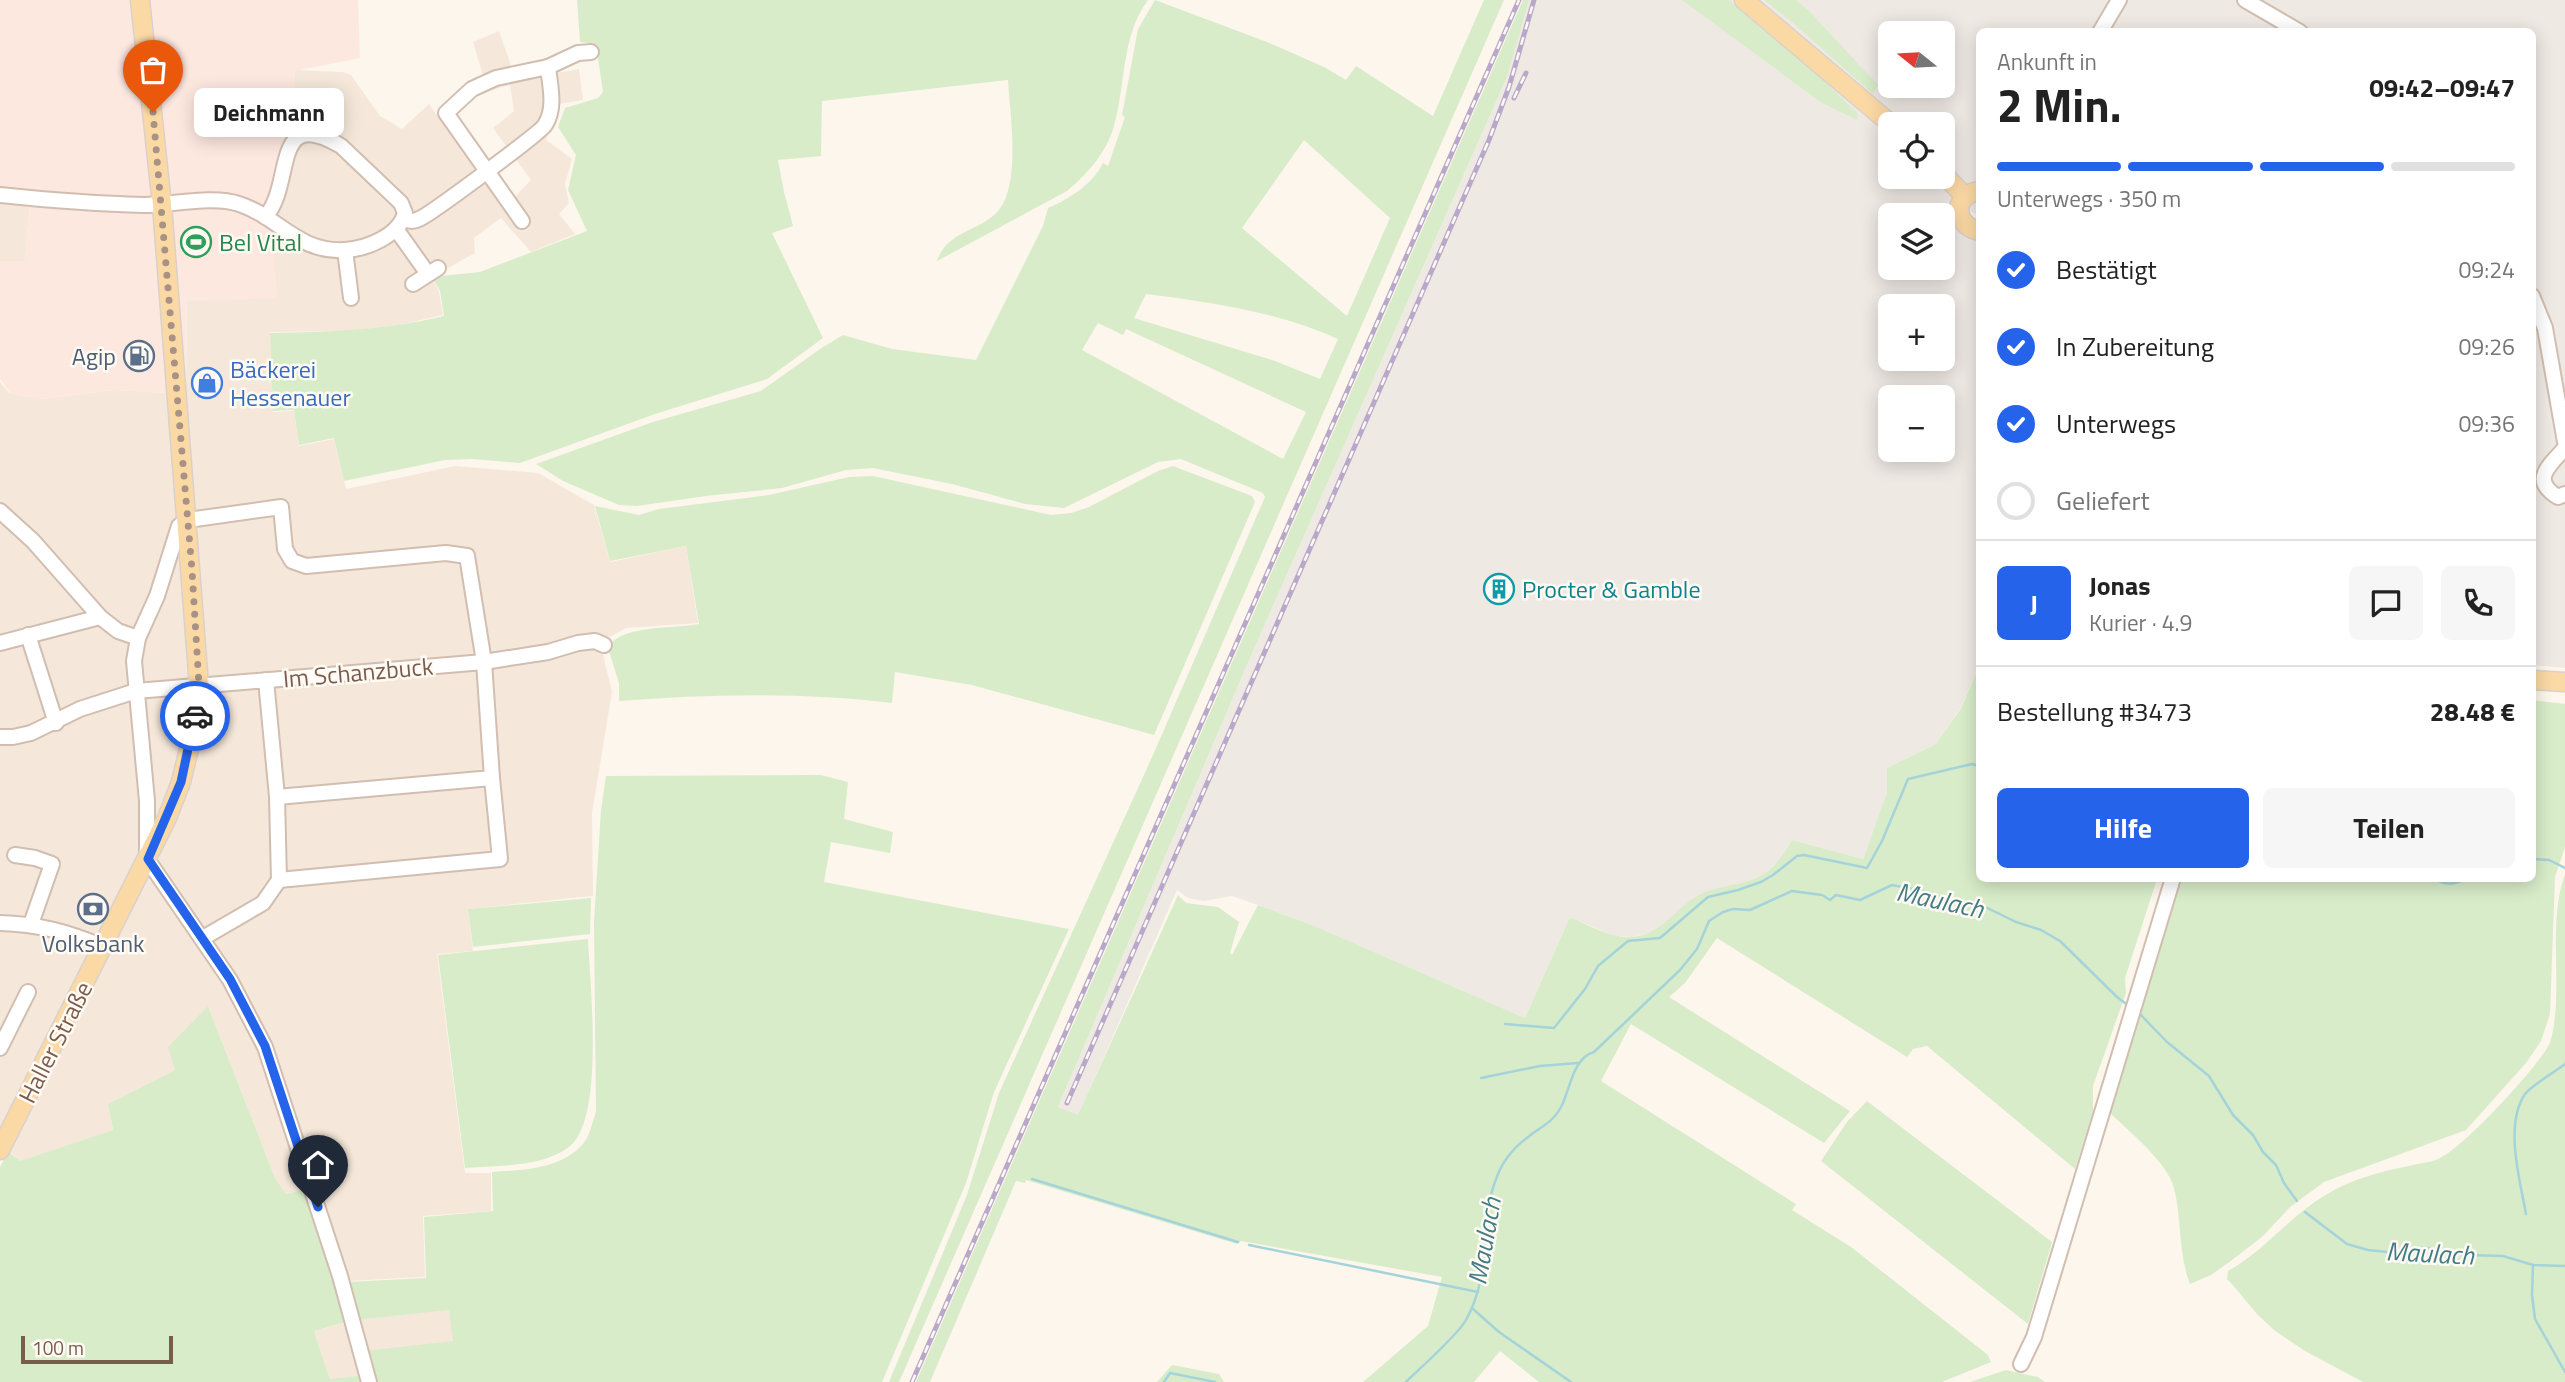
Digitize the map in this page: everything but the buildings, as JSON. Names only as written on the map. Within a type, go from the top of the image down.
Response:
[{"type":"main road","name":"Haller Straße","points":[[0,1149],[148,859],[181,782],[194,728],[199,685],[170,204],[153,112],[140,0]]},
{"type":"main road","name":"Haller Straße","points":[[150,0],[154,56],[153,112]]},
{"type":"main road","points":[[1744,0],[1878,113]]},
{"type":"main road","points":[[1955,182],[1972,194],[1959,210],[1969,229],[1976,230]]},
{"type":"main road","points":[[2536,680],[2565,682]]},
{"type":"street","points":[[2102,28],[2119,0]]},
{"type":"street","points":[[2245,0],[2293,28]]},
{"type":"street","points":[[522,221],[446,113],[472,89],[496,78],[548,66],[578,53],[591,52]]},
{"type":"street","points":[[0,195],[53,200],[170,204],[209,201],[237,203],[307,244],[345,250],[370,244],[400,224],[422,218],[544,128],[552,112],[548,66]]},
{"type":"street","points":[[265,217],[271,211],[281,190],[290,144],[296,138],[307,134],[331,140],[341,146],[404,208],[400,224],[433,271],[413,284]]},
{"type":"street","points":[[345,250],[351,298]]},
{"type":"street","points":[[2536,306],[2545,328],[2565,442]]},
{"type":"street","points":[[2565,449],[2546,469],[2543,480],[2547,491],[2558,497],[2565,494]]},
{"type":"street","points":[[203,938],[263,903],[279,880],[500,859],[484,662],[467,556],[446,553],[306,566],[292,561],[285,549],[281,507],[188,520],[179,526],[157,596],[138,638],[134,661],[147,801],[148,859],[230,979],[265,1046],[340,1276],[369,1382]]},
{"type":"street","points":[[0,511],[33,541],[100,617],[118,631],[138,638]]},
{"type":"street","points":[[0,642],[100,617]]},
{"type":"street","points":[[28,635],[56,723]]},
{"type":"street","name":"Im Schanzbuck","points":[[279,880],[277,797],[266,680],[484,662],[595,641],[604,645]]},
{"type":"street","points":[[0,737],[31,733],[56,723],[79,709],[136,691],[266,680]]},
{"type":"street","points":[[277,797],[492,778]]},
{"type":"street","points":[[147,801],[171,806]]},
{"type":"street","points":[[15,855],[52,864],[30,924]]},
{"type":"street","points":[[2021,1364],[2034,1337],[2172,882]]},
{"type":"street","points":[[0,923],[30,924],[72,933],[103,947]]},
{"type":"street","points":[[0,1048],[28,992]]},
{"type":"shaded area","points":[[0,0],[358,0],[360,58],[295,71],[289,128],[296,138],[271,211],[277,298],[187,301],[186,394],[114,390],[42,399],[10,393],[0,379],[0,261],[25,261],[30,202],[0,199]]},
{"type":"shaded area","points":[[1528,0],[2565,0],[2565,668],[2536,665],[2536,28],[1976,28],[1976,214],[1967,210],[1976,220],[1976,673],[1961,707],[1936,744],[1887,768],[1887,792],[1863,859],[1792,840],[1782,857],[1766,873],[1741,885],[1721,888],[1691,901],[1662,927],[1651,933],[1631,937],[1612,935],[1570,917],[1525,1018],[1317,927],[1258,905],[1232,896],[1203,901],[1188,898],[1177,890],[1078,1116],[1058,1107],[1250,658],[1507,77]]},
{"type":"shaded area","points":[[499,31],[516,80],[579,69],[583,100],[559,104],[546,140],[572,159],[565,184],[569,203],[559,214],[575,234],[531,252],[501,218],[474,238],[475,253],[432,277],[439,292],[443,315],[399,325],[350,331],[270,332],[273,412],[294,411],[299,446],[334,439],[346,489],[455,466],[538,473],[594,505],[610,562],[686,546],[698,623],[626,628],[600,642],[612,692],[592,813],[593,896],[468,909],[473,951],[437,954],[465,1173],[491,1173],[491,1211],[423,1216],[425,1277],[347,1281],[306,1189],[286,1194],[275,1178],[208,1006],[175,1070],[108,1104],[113,1130],[20,1161],[0,1142],[0,382],[9,393],[42,399],[114,390],[186,394],[187,300],[265,217],[289,128],[295,70],[342,72],[351,75],[380,116],[402,129],[429,104],[485,184],[495,176],[513,199],[531,180],[493,128],[514,111],[510,85],[491,90],[484,79],[473,42]]},
{"type":"shaded area","points":[[0,199],[30,202],[25,261],[0,261]]},
{"type":"shaded area","points":[[449,1309],[454,1341],[364,1375],[330,1379],[314,1331],[356,1320]]},
{"type":"green space","points":[[577,0],[1148,0],[1133,29],[1111,136],[1095,162],[1067,191],[937,261],[949,243],[992,217],[1006,198],[1012,165],[1008,80],[822,101],[821,156],[778,160],[793,226],[772,233],[823,338],[767,379],[655,414],[520,463],[473,459],[445,460],[344,481],[334,438],[299,445],[294,410],[273,411],[270,333],[358,329],[444,316],[440,291],[432,277],[480,272],[587,231],[568,190],[576,155],[558,127],[565,108],[598,98],[603,92],[596,44],[580,42]]},
{"type":"green space","points":[[1155,0],[1267,42],[1324,67],[1346,80],[1356,66],[1433,116],[1484,0],[1504,0],[899,1382],[889,1382],[967,1195],[999,1093],[1153,755],[1265,497],[1263,493],[1181,459],[1158,462],[1064,508],[1025,504],[952,484],[873,468],[846,470],[782,488],[637,506],[619,505],[563,481],[536,464],[653,422],[761,391],[843,335],[892,349],[976,360],[1043,226],[1048,208],[1079,190],[1093,178],[1103,163],[1108,166],[1125,117],[1122,115],[1138,29]],"holes":[[[1304,140],[1390,218],[1347,316],[1242,228]],[[1146,294],[1268,315],[1338,339],[1320,379],[1275,361],[1134,318]],[[1098,323],[1123,335],[1126,329],[1306,412],[1283,459],[1082,350]]]},
{"type":"green space","points":[[1523,0],[1529,0],[1507,77],[1250,658],[1058,1107],[1078,1115],[1178,895],[1186,903],[1218,907],[1239,922],[1230,953],[1232,955],[1258,905],[1317,927],[1525,1018],[1570,917],[1623,937],[1642,935],[1661,925],[1703,893],[1765,873],[1784,854],[1792,840],[1863,859],[1887,792],[1887,768],[1936,744],[1961,708],[1976,673],[1976,882],[2156,882],[2125,978],[2126,993],[2093,1086],[2093,1112],[2075,1169],[1927,1046],[1913,1049],[1907,1057],[1717,938],[1685,983],[1669,997],[1850,1111],[1824,1143],[1631,1024],[1601,1081],[1796,1204],[1792,1210],[1851,1247],[1988,1355],[1991,1362],[1942,1382],[1539,1382],[1500,1351],[1474,1382],[1363,1382],[1428,1326],[1442,1277],[1241,1241],[1237,1244],[1026,1180],[1025,1183],[1016,1181],[930,1382],[916,1382]]},
{"type":"green space","points":[[1682,0],[1729,0],[1810,67],[1858,114],[1857,120],[1822,103]]},
{"type":"green space","points":[[1764,0],[1796,0],[1809,11],[1878,85],[1873,94]]},
{"type":"green space","points":[[1173,466],[1252,496],[1255,502],[1154,735],[972,685],[895,672],[892,703],[756,695],[619,701],[619,683],[608,648],[614,640],[636,631],[699,624],[686,546],[610,561],[595,506],[639,515],[659,509],[769,495],[849,477],[873,476],[1051,515],[1071,513],[1089,507]]},
{"type":"green space","points":[[2536,700],[2565,704],[2565,847],[2555,877],[2550,1014],[2541,1041],[2526,1063],[2466,1130],[2324,1182],[2290,1207],[2263,1236],[2232,1260],[2211,1275],[2190,1284],[2170,1178],[2156,1158],[2111,1114],[2108,1107],[2179,882],[2536,882]]},
{"type":"green space","points":[[821,775],[848,782],[844,819],[893,832],[890,853],[831,842],[824,882],[1069,929],[994,1092],[966,1183],[882,1382],[373,1382],[364,1351],[453,1341],[449,1310],[356,1320],[347,1282],[426,1278],[424,1217],[493,1211],[492,1172],[531,1169],[557,1162],[579,1148],[590,1132],[596,1112],[594,921],[601,810],[606,776]]},
{"type":"green space","points":[[2565,874],[2565,1382],[2363,1382],[2305,1351],[2274,1330],[2227,1279],[2228,1271],[2253,1254],[2311,1204],[2334,1190],[2376,1174],[2436,1160],[2451,1151],[2500,1105],[2531,1070],[2550,1043],[2554,1023],[2557,915]]},
{"type":"green space","points":[[591,898],[590,934],[473,947],[468,909]]},
{"type":"green space","points":[[588,939],[593,1049],[587,1109],[580,1132],[569,1147],[545,1159],[465,1168],[438,955]]},
{"type":"green space","points":[[208,1006],[275,1178],[286,1194],[306,1189],[350,1321],[314,1331],[330,1379],[364,1375],[366,1382],[0,1382],[0,1167],[8,1151],[20,1161],[113,1130],[108,1104],[175,1070],[168,1047]]},
{"type":"green space","points":[[1867,1101],[2052,1242],[2028,1324],[1821,1161],[1847,1122]]},
{"type":"green space","points":[[1172,1365],[1219,1374],[1224,1382],[1157,1382]]},
{"type":"green space","points":[[2006,1370],[2038,1377],[2045,1382],[1970,1382]]},
{"type":"waterway","points":[[1505,1024],[1554,1028],[1585,989],[1598,966],[1628,941],[1660,938],[1708,897],[1761,882],[1797,856],[1804,855],[1867,868],[1882,841],[1908,779],[1976,765]]},
{"type":"waterway","points":[[2536,859],[2549,860],[2565,868]]},
{"type":"waterway","points":[[2441,882],[2460,882]]},
{"type":"waterway","name":"Maulach","points":[[1406,1382],[1466,1320],[1480,1284],[1491,1197],[1498,1173],[1505,1161],[1518,1146],[1557,1114],[1581,1061],[1594,1052],[1680,970],[1697,949],[1709,921],[1723,912],[1733,909],[1750,910],[1792,891],[1822,895],[1830,900],[1836,895],[1860,900],[1892,885],[1924,891],[1956,902],[1975,902],[2060,941],[2129,1006]]},
{"type":"waterway","name":"Maulach","points":[[2138,1012],[2167,1042],[2209,1076],[2233,1115],[2253,1135],[2263,1152],[2276,1165],[2284,1183],[2297,1201]]},
{"type":"waterway","points":[[1481,1078],[1540,1066],[1578,1063]]},
{"type":"waterway","points":[[2526,1214],[2515,1153],[2515,1121],[2528,1090],[2565,1064]]},
{"type":"waterway","points":[[1032,1179],[1238,1242]]},
{"type":"waterway","name":"Maulach","points":[[2305,1212],[2347,1244],[2368,1250],[2387,1252],[2407,1248],[2430,1248],[2468,1255],[2503,1256],[2533,1265],[2565,1266]]},
{"type":"waterway","points":[[1249,1245],[1478,1292]]},
{"type":"waterway","points":[[2533,1265],[2532,1295],[2535,1319],[2565,1372]]},
{"type":"waterway","points":[[1473,1309],[1499,1332],[1571,1382]]},
{"type":"waterway","points":[[1164,1382],[1170,1373],[1215,1382]]},
{"type":"railway","points":[[912,1382],[1519,0]]},
{"type":"railway","points":[[1067,1103],[1489,140],[1509,87],[1534,0]]},
{"type":"railway","points":[[1514,98],[1526,73]]},
{"type":"way so far","points":[[153,112],[192,570],[199,685],[195,716]]},
{"type":"place","name":"Deichmann","points":[[153,112]]},
{"type":"place","name":"Bel Vital","points":[[196,242]]},
{"type":"place","name":"Agip","points":[[139,356]]},
{"type":"place","name":"Bäckerei Hessenauer","points":[[207,383]]},
{"type":"place","name":"Procter & Gamble","points":[[1499,589]]},
{"type":"place","name":"Volksbank","points":[[93,909]]},
{"type":"route","points":[[195,716],[181,782],[148,859],[230,979],[265,1046],[318,1207]]}]
